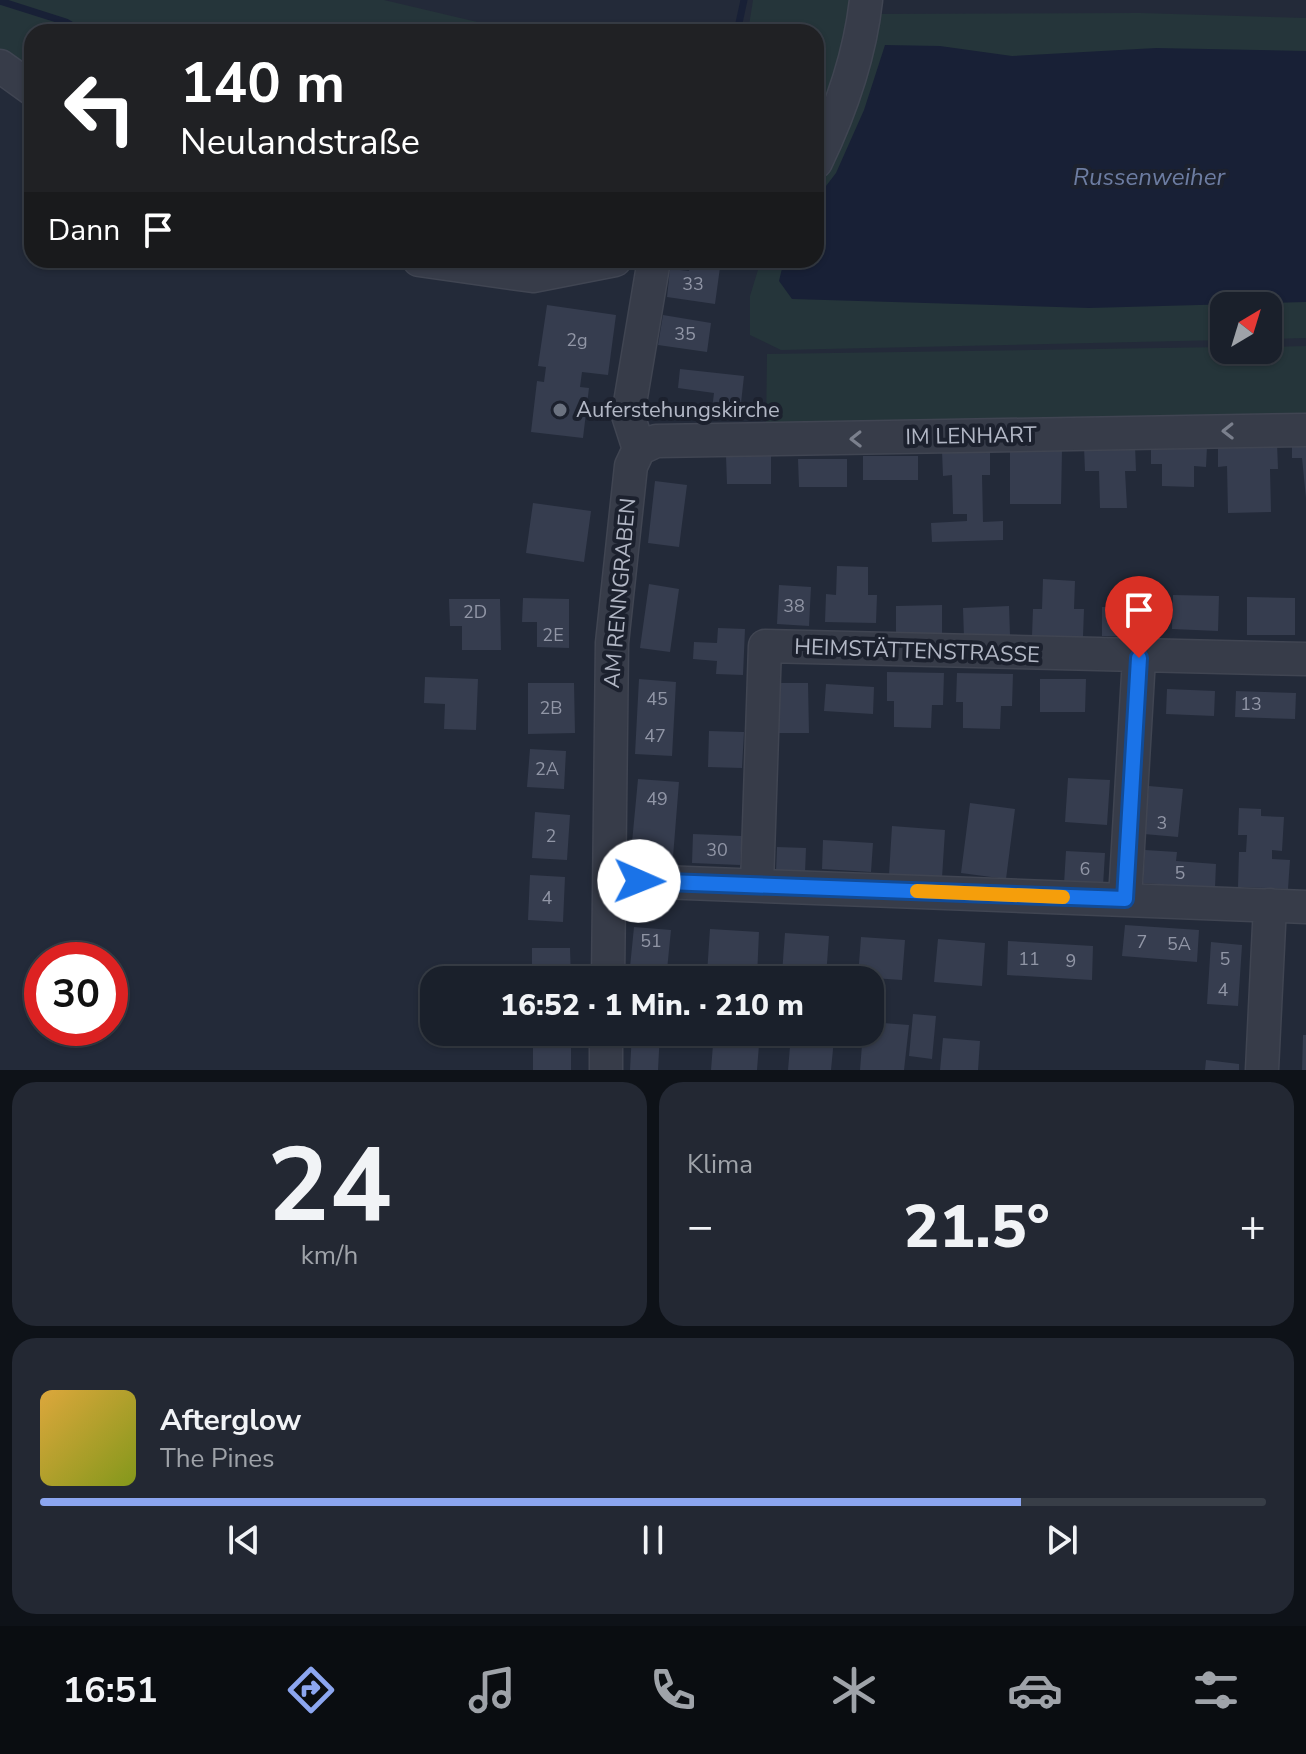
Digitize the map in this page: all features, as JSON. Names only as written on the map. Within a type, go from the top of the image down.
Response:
[{"type":"street","points":[[824,145],[838,114],[866,0]]},
{"type":"street","points":[[0,66],[24,83]]},
{"type":"street","points":[[476,268],[533,276],[574,268]]},
{"type":"street","points":[[639,449],[628,415],[653,268]]},
{"type":"street","name":"IM LENHART","points":[[639,449],[656,441],[1306,430]]},
{"type":"street","name":"AM RENNGRABEN","points":[[608,966],[612,643],[631,466],[639,449]]},
{"type":"street","name":"HEIMSTÄTTENSTRASSE","points":[[757,884],[765,646],[1139,658],[1306,659]]},
{"type":"street","points":[[1125,899],[1139,658]]},
{"type":"street","points":[[610,880],[1306,907]]},
{"type":"street","points":[[1262,1070],[1270,905]]},
{"type":"street","points":[[606,1046],[606,1070]]},
{"type":"shaded area","points":[[0,0],[384,0],[486,24],[24,24],[24,70],[0,52]]},
{"type":"shaded area","points":[[753,0],[854,0],[824,114],[824,24],[749,24]]},
{"type":"shaded area","name":"Russenweiher","points":[[1140,13],[1306,18],[1306,338],[1282,339],[1282,292],[1210,292],[1210,340],[781,350],[750,335],[750,296],[759,268],[824,268],[824,153],[873,14]]},
{"type":"shaded area","points":[[1306,346],[1306,417],[766,429],[767,354],[1210,347],[1210,364],[1282,364],[1282,347]]},
{"type":"water","name":"Russenweiher","points":[[885,45],[940,46],[1012,56],[1156,48],[1306,51],[1306,302],[1282,303],[1282,292],[1210,292],[1210,305],[1089,308],[792,299],[779,281],[782,268],[824,268],[824,189],[836,173],[864,110]]},
{"type":"building","points":[[690,268],[720,268],[715,304],[667,297],[670,269],[689,271]]},
{"type":"building","points":[[547,305],[616,315],[608,375],[582,372],[580,387],[589,388],[583,438],[531,432],[537,381],[544,382],[546,367],[538,366]]},
{"type":"building","points":[[663,315],[711,323],[707,352],[658,345]]},
{"type":"building","points":[[680,369],[744,376],[740,412],[712,409],[714,393],[678,388]]},
{"type":"building","points":[[1277,443],[1278,469],[1270,469],[1271,512],[1228,513],[1227,466],[1218,467],[1218,444]]},
{"type":"building","points":[[1292,444],[1306,444],[1306,498],[1302,458],[1292,458]]},
{"type":"building","points":[[1135,445],[1136,471],[1125,471],[1127,508],[1100,508],[1099,471],[1085,471],[1084,447]]},
{"type":"building","points":[[1151,445],[1207,446],[1206,467],[1194,466],[1194,487],[1162,486],[1162,464],[1151,464]]},
{"type":"building","points":[[990,449],[990,475],[982,475],[983,522],[1003,521],[1003,540],[932,542],[931,523],[967,521],[967,514],[953,514],[952,475],[943,476],[942,451]]},
{"type":"building","points":[[1010,449],[1062,450],[1061,504],[1010,504]]},
{"type":"building","points":[[726,456],[771,456],[771,484],[727,484]]},
{"type":"building","points":[[863,456],[918,456],[918,480],[863,480]]},
{"type":"building","points":[[798,459],[847,459],[847,487],[799,487]]},
{"type":"building","points":[[655,481],[687,485],[679,547],[648,543]]},
{"type":"building","points":[[533,503],[591,511],[584,562],[526,553]]},
{"type":"building","points":[[837,566],[868,567],[868,595],[877,595],[876,623],[825,622],[826,594],[836,595]]},
{"type":"building","points":[[1043,579],[1075,581],[1074,609],[1084,609],[1083,637],[1032,636],[1033,609],[1042,609]]},
{"type":"building","points":[[649,584],[679,589],[670,652],[640,648]]},
{"type":"building","points":[[779,585],[811,587],[809,626],[777,624]]},
{"type":"building","points":[[1173,595],[1219,596],[1218,631],[1172,629]]},
{"type":"building","points":[[1247,597],[1295,598],[1295,635],[1247,635]]},
{"type":"building","points":[[523,598],[569,599],[569,648],[537,647],[537,622],[522,622]]},
{"type":"building","points":[[449,599],[500,599],[501,650],[462,650],[462,626],[450,626]]},
{"type":"building","points":[[942,605],[942,634],[896,635],[896,606]]},
{"type":"building","points":[[1009,606],[1010,635],[964,638],[963,608]]},
{"type":"building","points":[[1102,607],[1150,607],[1150,637],[1102,636]]},
{"type":"building","points":[[718,628],[745,629],[743,675],[716,674],[717,661],[693,659],[694,642],[717,643]]},
{"type":"building","points":[[887,672],[944,673],[943,705],[932,705],[931,728],[894,727],[894,701],[887,701]]},
{"type":"building","points":[[957,673],[1013,674],[1012,706],[1001,706],[1000,729],[963,728],[963,702],[956,702]]},
{"type":"building","points":[[425,677],[478,679],[476,730],[444,729],[445,704],[424,703]]},
{"type":"building","points":[[639,679],[676,682],[672,756],[635,754]]},
{"type":"building","points":[[1040,679],[1086,679],[1085,712],[1040,712]]},
{"type":"building","points":[[528,683],[574,683],[575,733],[528,734]]},
{"type":"building","points":[[779,683],[808,683],[809,733],[779,733]]},
{"type":"building","points":[[826,684],[874,687],[873,714],[824,711]]},
{"type":"building","points":[[1167,689],[1215,691],[1214,716],[1166,714]]},
{"type":"building","points":[[1236,691],[1296,693],[1295,719],[1235,717]]},
{"type":"building","points":[[709,731],[744,732],[742,768],[708,767]]},
{"type":"building","points":[[530,749],[566,751],[564,789],[527,787]]},
{"type":"building","points":[[1068,778],[1110,780],[1107,825],[1065,822]]},
{"type":"building","points":[[638,779],[679,782],[673,857],[631,853]]},
{"type":"building","points":[[1149,786],[1183,789],[1178,837],[1144,834]]},
{"type":"building","points":[[970,803],[1015,809],[1006,879],[961,873]]},
{"type":"building","points":[[1239,808],[1261,809],[1261,816],[1284,817],[1282,851],[1272,850],[1272,859],[1290,860],[1288,889],[1238,887],[1239,852],[1246,852],[1247,835],[1238,835]]},
{"type":"building","points":[[535,812],[570,815],[567,860],[532,858]]},
{"type":"building","points":[[892,826],[945,830],[942,878],[889,875]]},
{"type":"building","points":[[693,834],[742,836],[740,865],[692,863]]},
{"type":"building","points":[[823,840],[873,843],[871,872],[822,869]]},
{"type":"building","points":[[777,847],[806,848],[805,873],[776,871]]},
{"type":"building","points":[[1145,850],[1177,852],[1176,861],[1216,864],[1215,888],[1143,883]]},
{"type":"building","points":[[1066,851],[1105,853],[1103,886],[1064,884]]},
{"type":"building","points":[[530,875],[565,877],[563,922],[528,920]]},
{"type":"building","points":[[1125,925],[1199,930],[1197,962],[1122,956]]},
{"type":"building","points":[[634,927],[671,930],[667,966],[630,966]]},
{"type":"building","points":[[710,929],[759,932],[757,966],[708,966]]},
{"type":"building","points":[[785,933],[829,936],[827,966],[783,966]]},
{"type":"building","points":[[861,937],[905,940],[902,980],[884,979],[884,966],[859,966]]},
{"type":"building","points":[[938,939],[985,943],[982,986],[934,982]]},
{"type":"building","points":[[1008,941],[1093,946],[1092,980],[1007,975]]},
{"type":"building","points":[[1211,942],[1242,945],[1238,1006],[1207,1004]]},
{"type":"building","points":[[532,948],[570,948],[571,966],[532,966]]},
{"type":"building","points":[[913,1014],[936,1016],[932,1059],[909,1056]]},
{"type":"building","points":[[884,1023],[909,1025],[904,1070],[860,1070],[862,1046],[884,1046]]},
{"type":"building","points":[[1303,1035],[1306,1035],[1306,1070],[1302,1070]]},
{"type":"building","points":[[943,1038],[980,1041],[978,1070],[940,1070]]},
{"type":"building","points":[[533,1046],[571,1046],[571,1070],[533,1070]]},
{"type":"building","points":[[631,1046],[659,1046],[658,1070],[630,1070]]},
{"type":"building","points":[[713,1046],[759,1046],[757,1070],[711,1070]]},
{"type":"building","points":[[790,1046],[833,1046],[831,1070],[788,1070]]},
{"type":"building","points":[[1206,1060],[1239,1064],[1239,1070],[1205,1070]]},
{"type":"waterway","points":[[739,24],[744,0]]},
{"type":"waterway","points":[[0,1],[69,24]]},
{"type":"slow traffic","points":[[917,891],[1063,897]]},
{"type":"place","name":"Auferstehungskirche","points":[[560,410]]},
{"type":"route","points":[[639,881],[1125,899],[1139,658]]}]
